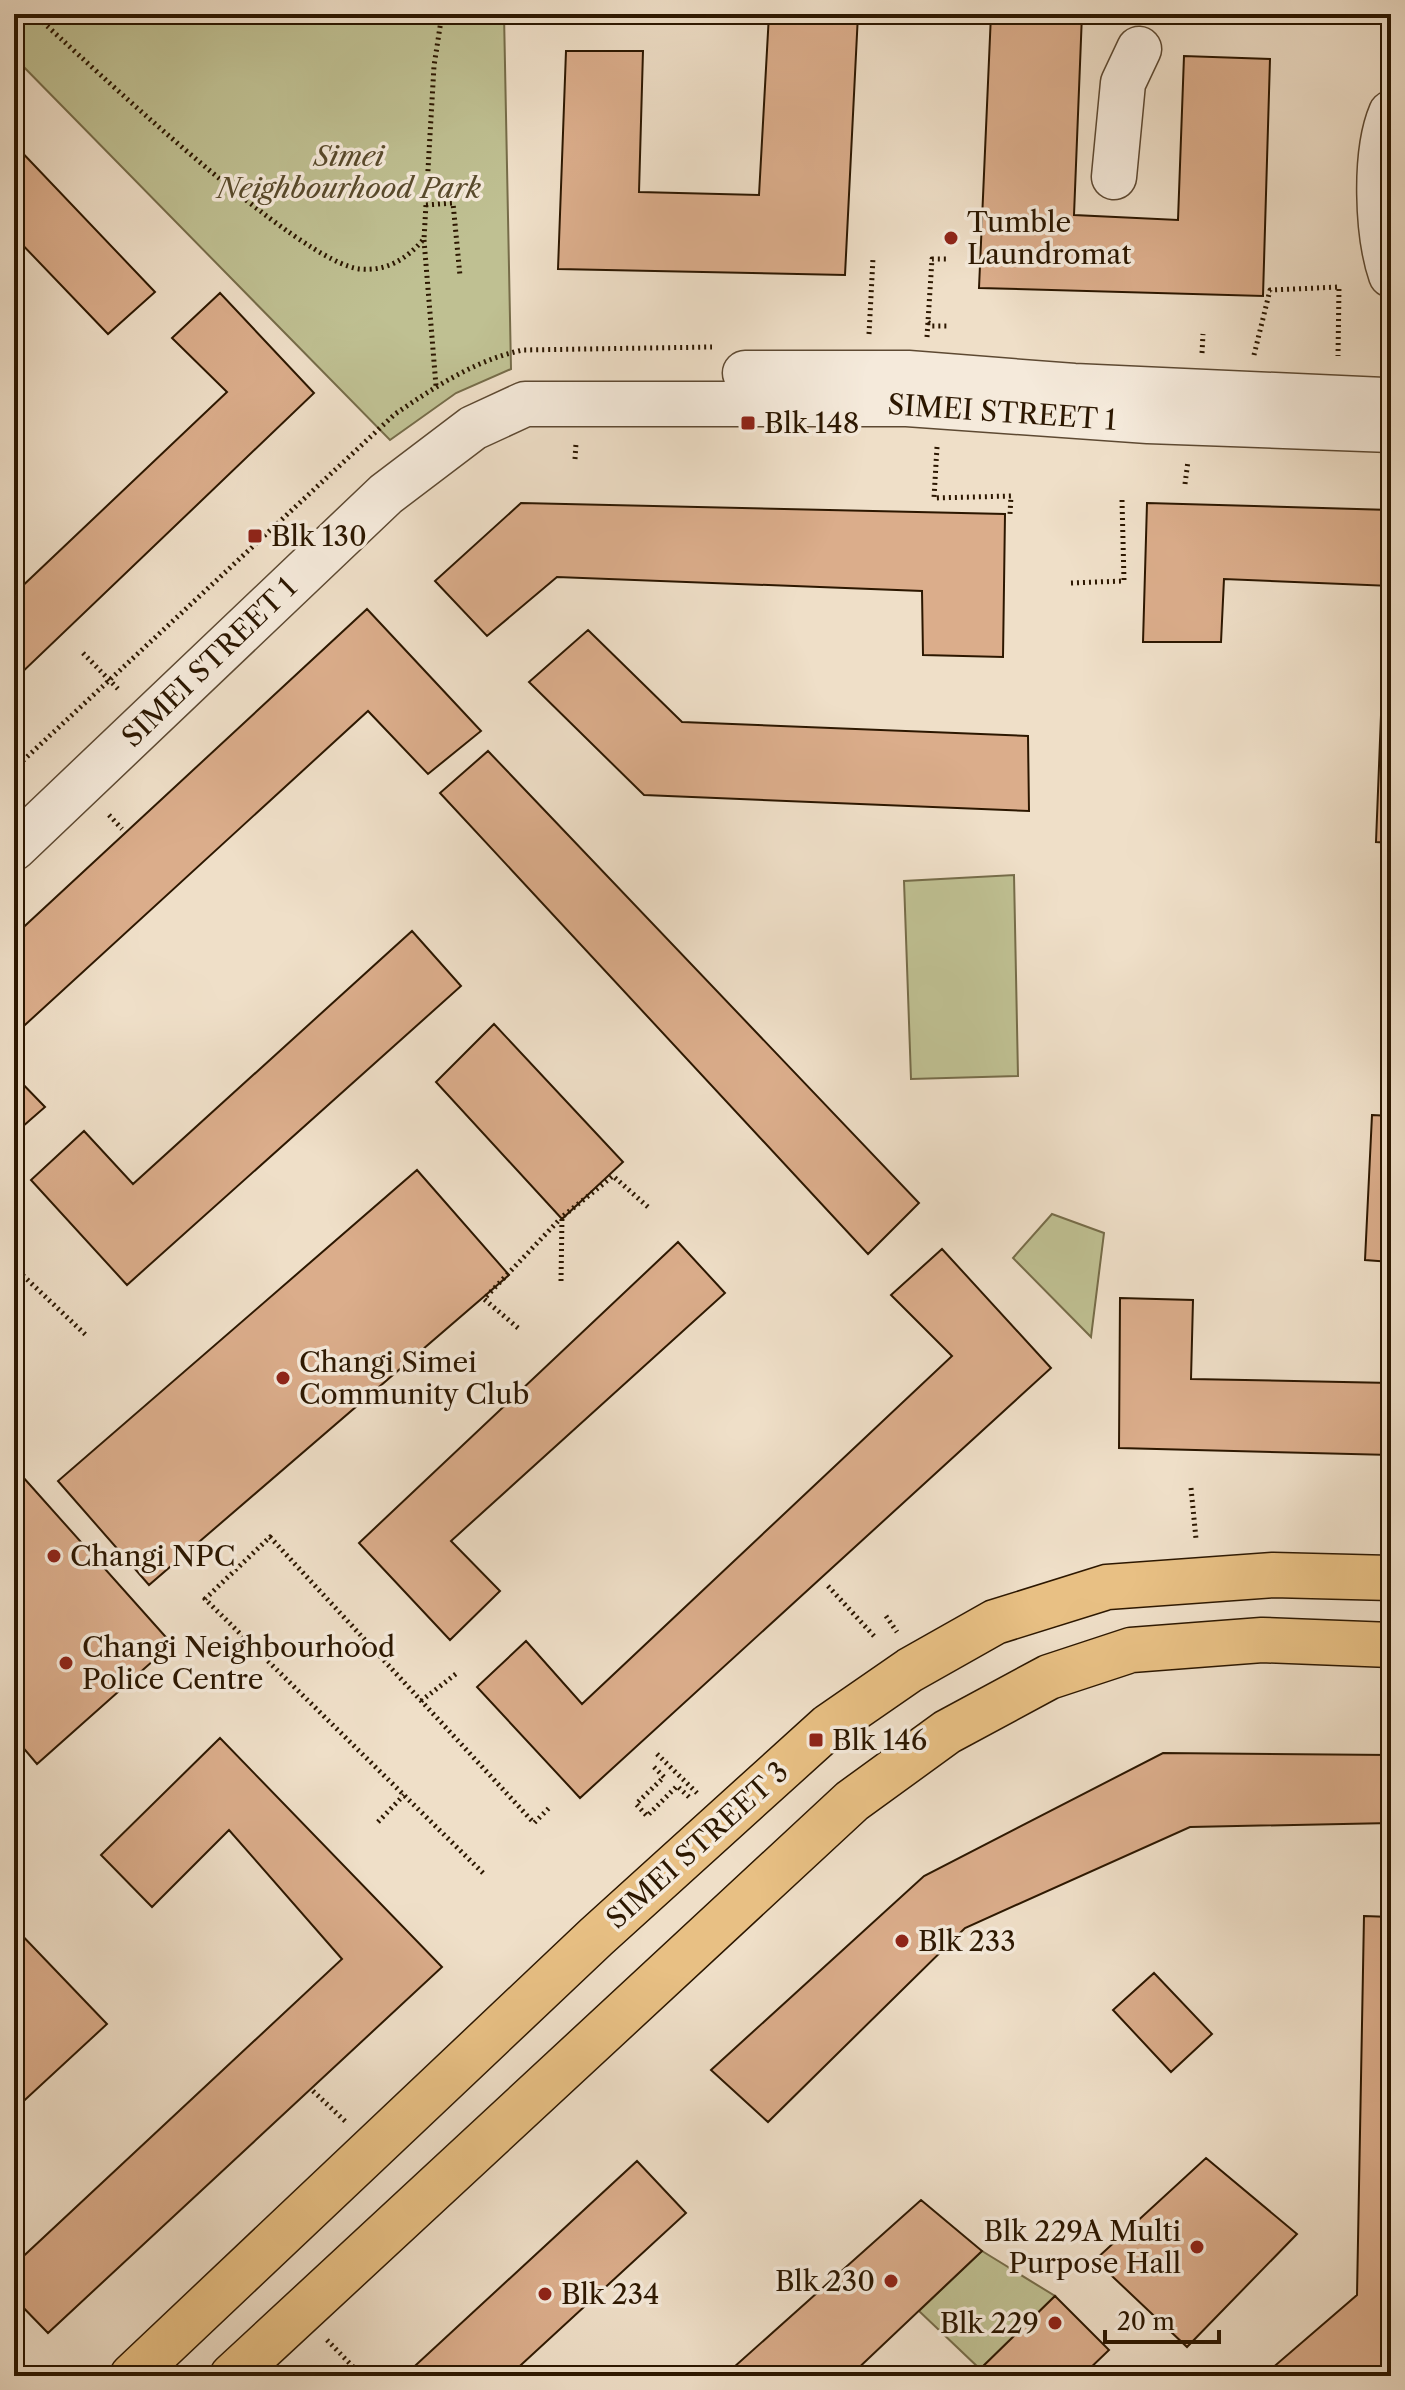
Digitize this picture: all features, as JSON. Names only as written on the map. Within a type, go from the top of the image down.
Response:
[{"type":"main road","name":"SIMEI STREET 3","points":[[132,2376],[596,1937],[829,1726],[910,1670],[995,1622],[1107,1587],[1273,1575],[1391,1578]]},
{"type":"main road","points":[[232,2376],[852,1801],[947,1732],[1049,1677],[1131,1650],[1262,1640],[1391,1645]]},
{"type":"street","points":[[1114,177],[1123,83],[1139,49]]},
{"type":"street","points":[[1391,113],[1383,134],[1381,234],[1391,275]]},
{"type":"street","name":"SIMEI STREET 1","points":[[14,809],[370,473],[453,410],[505,381],[577,371],[908,373],[1074,386],[1391,400]]},
{"type":"street","name":"SIMEI STREET 1","points":[[14,848],[386,494],[448,444],[512,407],[577,402],[907,404],[1148,421],[1391,430]]},
{"type":"path","points":[[34,14],[162,129],[301,241],[335,262],[358,270],[382,268],[403,260],[424,239]]},
{"type":"path","points":[[436,386],[424,239],[434,66],[442,14]]},
{"type":"path","points":[[426,205],[453,203],[460,276]]},
{"type":"path","points":[[869,343],[873,258]]},
{"type":"path","points":[[927,346],[932,259],[949,259]]},
{"type":"path","points":[[1252,363],[1270,290],[1339,287],[1337,365]]},
{"type":"path","points":[[928,322],[932,322],[932,326],[950,326]]},
{"type":"path","points":[[1202,353],[1203,334]]},
{"type":"path","points":[[937,443],[934,498],[1011,496],[1010,514]]},
{"type":"path","points":[[1071,583],[1124,581],[1122,500]]},
{"type":"path","points":[[83,653],[111,679]]},
{"type":"path","points":[[518,1328],[484,1299],[562,1217],[613,1176],[648,1207]]},
{"type":"path","points":[[561,1281],[562,1217]]},
{"type":"path","points":[[14,1267],[88,1337]]},
{"type":"path","points":[[1191,1488],[1193,1514]]},
{"type":"path","points":[[483,1873],[205,1599],[270,1537],[534,1823],[551,1806]]},
{"type":"path","points":[[828,1586],[874,1636]]},
{"type":"path","points":[[421,1701],[457,1673]]},
{"type":"path","points":[[657,1754],[697,1793]]},
{"type":"path","points":[[654,1767],[664,1777],[636,1804],[647,1816],[677,1786],[691,1798]]},
{"type":"path","points":[[378,1822],[404,1795]]},
{"type":"path","points":[[313,2091],[346,2123]]},
{"type":"path","points":[[334,2327],[323,2337],[362,2376]]},
{"type":"green space","name":"Simei Neighbourhood Park","points":[[14,14],[504,14],[511,369],[456,393],[390,440],[14,57]]},
{"type":"green space","points":[[1014,875],[1018,1076],[911,1079],[904,881]]},
{"type":"green space","points":[[1052,1214],[1104,1233],[1091,1337],[1013,1258]]},
{"type":"green space","points":[[982,2251],[1055,2296],[980,2369],[919,2311]]},
{"type":"building","points":[[769,14],[858,14],[845,275],[558,269],[566,51],[643,51],[639,192],[759,195]]},
{"type":"building","points":[[991,14],[1082,14],[1074,215],[1178,220],[1184,56],[1270,59],[1263,296],[979,288]]},
{"type":"building","points":[[14,144],[155,292],[108,334],[14,236]]},
{"type":"building","points":[[220,293],[314,393],[14,680],[14,594],[227,392],[172,338]]},
{"type":"building","points":[[521,503],[1005,514],[1003,657],[923,655],[922,591],[557,577],[487,636],[435,581]]},
{"type":"building","points":[[1147,503],[1391,510],[1391,586],[1224,579],[1221,642],[1143,642]]},
{"type":"building","points":[[367,609],[481,731],[428,774],[368,711],[14,1035],[14,936]]},
{"type":"building","points":[[588,630],[682,722],[1028,736],[1029,811],[644,795],[529,682]]},
{"type":"building","points":[[1382,690],[1391,690],[1391,843],[1376,842]]},
{"type":"building","points":[[488,751],[919,1203],[868,1254],[440,793]]},
{"type":"building","points":[[412,931],[461,986],[127,1285],[31,1180],[84,1131],[133,1184]]},
{"type":"building","points":[[494,1024],[623,1162],[562,1219],[436,1082]]},
{"type":"building","points":[[14,1075],[45,1107],[14,1134]]},
{"type":"building","points":[[1372,1115],[1391,1116],[1391,1262],[1365,1260]]},
{"type":"building","name":"Changi Simei Community Club","points":[[417,1170],[509,1275],[149,1585],[58,1481]]},
{"type":"building","points":[[678,1242],[725,1293],[451,1541],[500,1591],[450,1640],[359,1543]]},
{"type":"building","points":[[942,1249],[1051,1368],[580,1798],[477,1687],[526,1641],[582,1704],[952,1356],[891,1295]]},
{"type":"building","points":[[1120,1298],[1193,1300],[1191,1379],[1391,1383],[1391,1455],[1119,1448]]},
{"type":"building","name":"Changi NPC","points":[[14,1467],[172,1644],[37,1764],[14,1737]]},
{"type":"building","points":[[220,1738],[442,1967],[48,2333],[14,2298],[14,2265],[342,1959],[229,1830],[152,1907],[101,1855]]},
{"type":"building","name":"Blk 233","points":[[1163,1753],[1391,1755],[1391,1823],[1190,1827],[965,1928],[768,2122],[711,2070],[924,1876]]},
{"type":"building","points":[[1364,1916],[1391,1917],[1391,2365],[1378,2376],[1263,2376],[1357,2295]]},
{"type":"building","points":[[14,1927],[107,2024],[14,2110]]},
{"type":"building","points":[[1154,1973],[1212,2034],[1171,2072],[1113,2010]]},
{"type":"building","name":"Blk 229A Multi Purpose Hall","points":[[1206,2158],[1297,2234],[1187,2347],[1095,2260]]},
{"type":"building","name":"Blk 234","points":[[637,2161],[686,2213],[509,2376],[404,2376]]},
{"type":"building","name":"Blk 230","points":[[921,2200],[982,2251],[850,2376],[724,2376]]},
{"type":"building","name":"Blk 229","points":[[1055,2296],[1109,2350],[1082,2376],[973,2376]]},
{"type":"place","name":"Tumble Laundromat","points":[[951,238]]},
{"type":"place","name":"Blk 148","points":[[748,423]]},
{"type":"place","name":"Blk 130","points":[[255,536]]},
{"type":"place","name":"Changi Simei Community Club","points":[[283,1378]]},
{"type":"place","name":"Changi NPC","points":[[54,1556]]},
{"type":"place","name":"Changi Neighbourhood Police Centre","points":[[66,1663]]},
{"type":"place","name":"Blk 146","points":[[816,1740]]},
{"type":"place","name":"Blk 233","points":[[902,1941]]},
{"type":"place","name":"Blk 229A Multi Purpose Hall","points":[[1197,2247]]},
{"type":"place","name":"Blk 230","points":[[891,2281]]},
{"type":"place","name":"Blk 234","points":[[545,2294]]},
{"type":"place","name":"Blk 229","points":[[1055,2323]]}]
